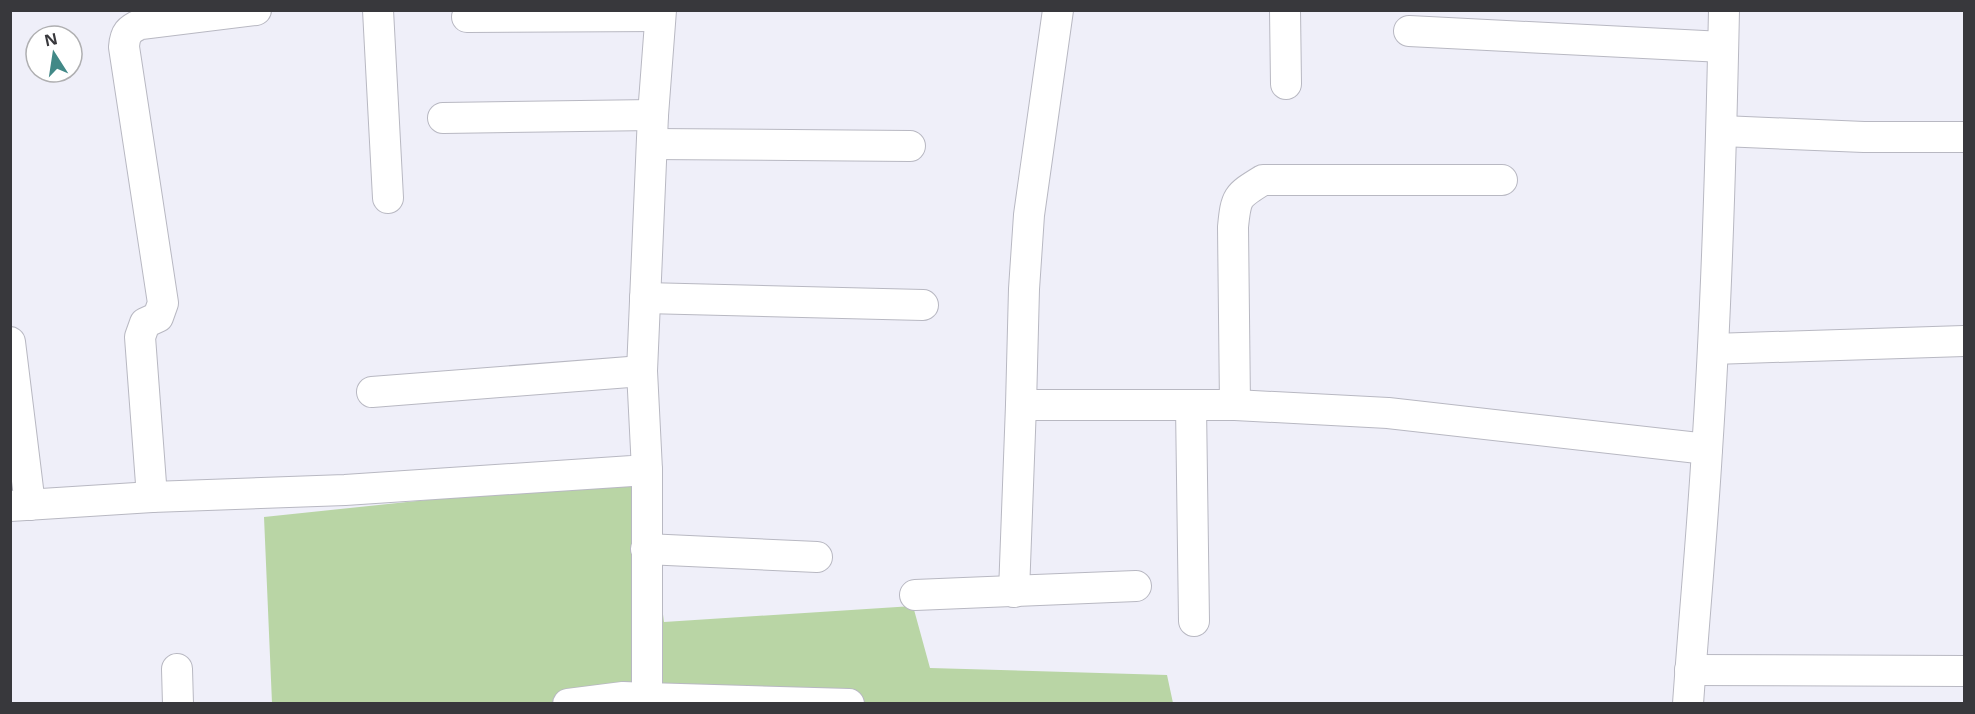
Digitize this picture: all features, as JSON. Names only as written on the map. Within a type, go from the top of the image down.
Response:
[{"type":"street","points":[[152,497],[140,338],[145,323],[158,317],[163,303],[124,47],[125,36],[131,28],[141,24],[256,10]]},
{"type":"street","points":[[378,10],[388,198]]},
{"type":"street","points":[[1014,592],[1024,289],[1029,215],[1058,10]]},
{"type":"street","points":[[1285,10],[1286,84]]},
{"type":"street","points":[[1688,704],[1713,349],[1722,131],[1724,10]]},
{"type":"street","points":[[467,17],[661,13],[653,129],[642,371],[647,470],[648,701]]},
{"type":"street","points":[[1409,31],[1724,47]]},
{"type":"street","points":[[443,118],[910,146]]},
{"type":"street","points":[[1722,131],[1864,137],[1965,137]]},
{"type":"street","points":[[1235,405],[1233,227],[1235,205],[1241,193],[1263,180],[1502,180]]},
{"type":"street","points":[[645,298],[923,305]]},
{"type":"street","points":[[1713,349],[1965,341]]},
{"type":"street","points":[[10,342],[20,506],[152,497],[345,490],[647,470]]},
{"type":"street","points":[[372,392],[642,371]]},
{"type":"street","points":[[1021,405],[1235,405],[1388,413],[1707,449]]},
{"type":"street","points":[[1191,406],[1194,621]]},
{"type":"street","points":[[646,549],[817,557]]},
{"type":"street","points":[[915,595],[1136,586]]},
{"type":"street","points":[[177,669],[178,704]]},
{"type":"street","points":[[1690,670],[1965,671]]},
{"type":"street","points":[[568,704],[623,697],[648,701],[849,704]]},
{"type":"green space","points":[[645,477],[664,622],[913,606],[930,668],[1167,675],[1173,703],[272,703],[264,517]]}]
